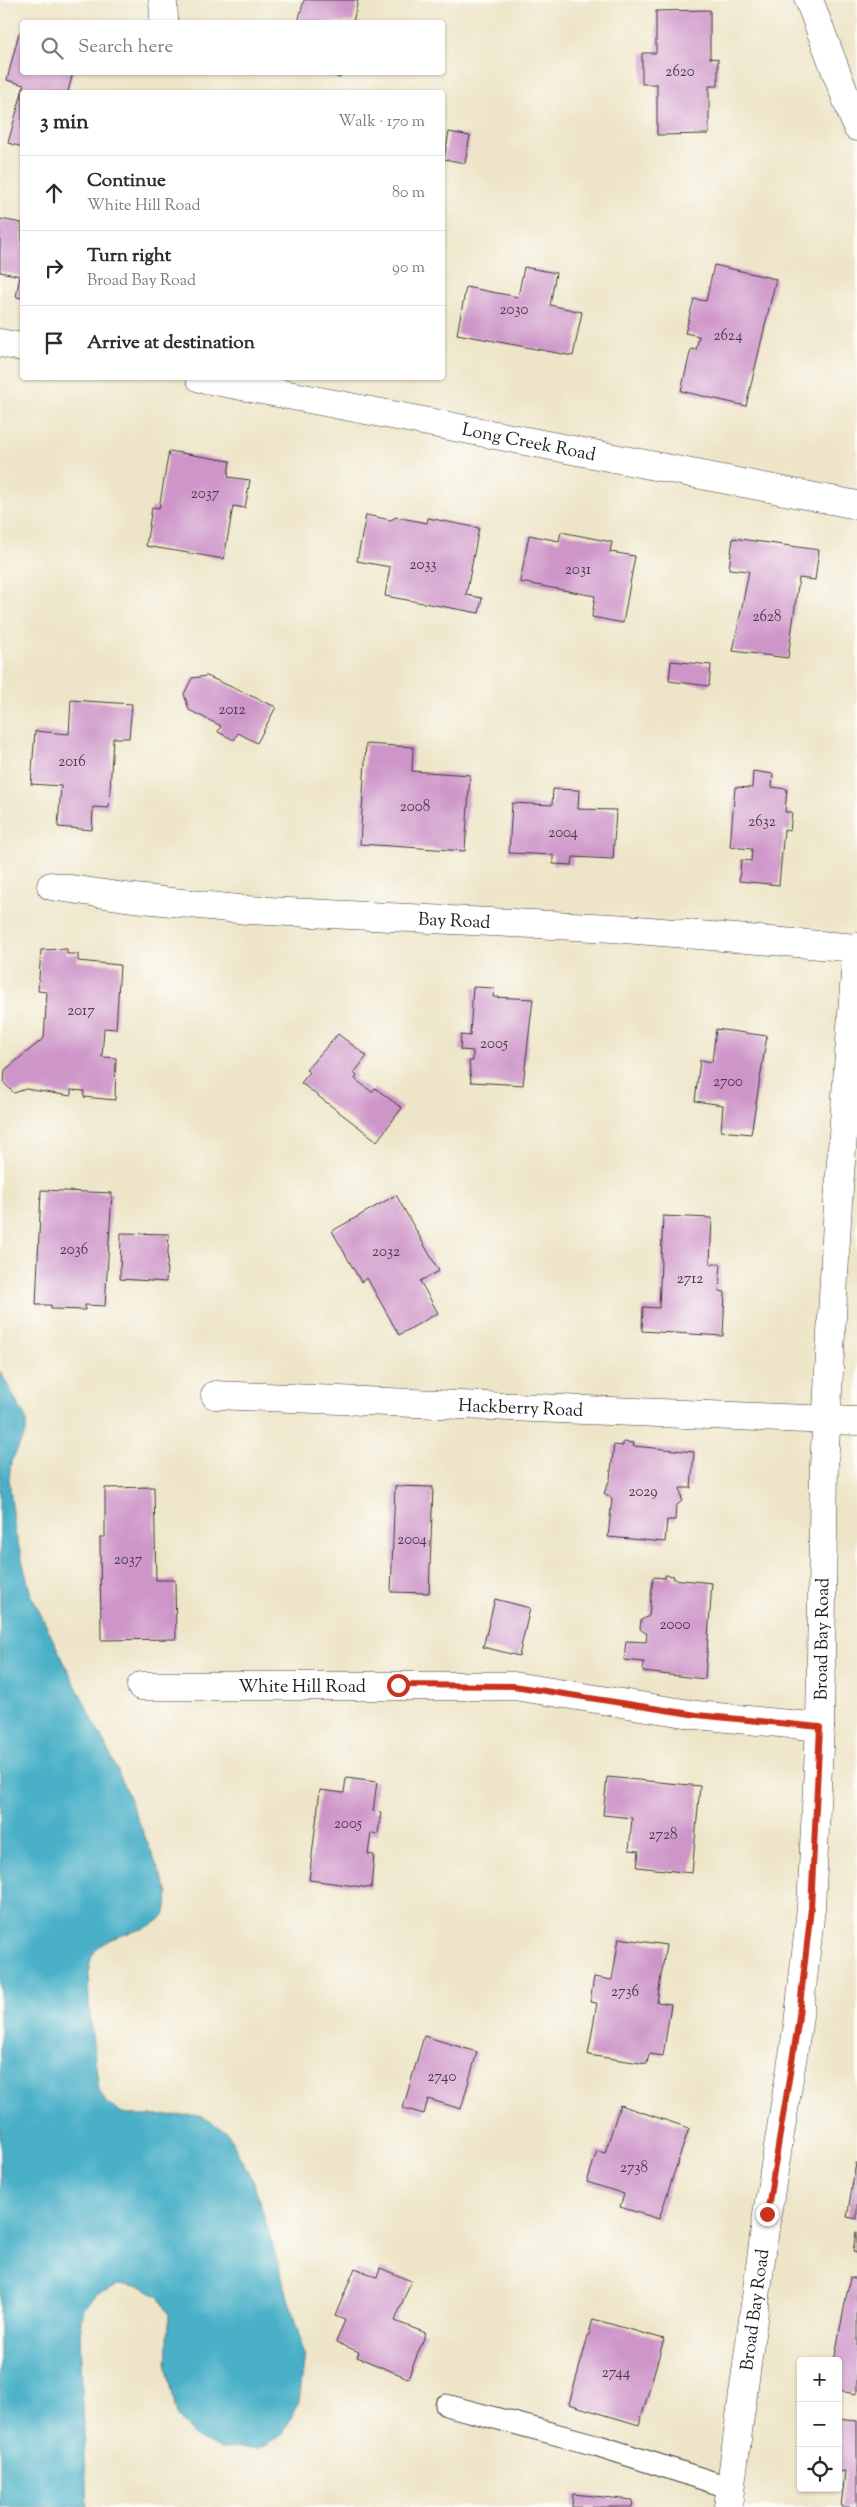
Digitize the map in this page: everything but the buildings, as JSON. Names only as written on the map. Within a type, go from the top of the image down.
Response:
[{"type":"street","points":[[809,0],[857,127]]},
{"type":"street","points":[[0,343],[20,347]]},
{"type":"street","name":"Long Creek Road","points":[[210,380],[857,505]]},
{"type":"street","name":"Bay Road","points":[[51,886],[124,898],[246,910],[613,928],[857,948]]},
{"type":"street","name":"Broad Bay Road","points":[[730,2497],[767,2214],[798,2024],[811,1908],[820,1727],[824,1467],[838,1202],[857,948]]},
{"type":"street","name":"Hackberry Road","points":[[215,1395],[857,1421]]},
{"type":"street","name":"White Hill Road","points":[[141,1686],[514,1686],[697,1715],[820,1727]]},
{"type":"lane","points":[[446,2405],[596,2445],[730,2497]]},
{"type":"water","points":[[0,1371],[26,1419],[26,1432],[11,1462],[9,1479],[15,1532],[31,1595],[118,1771],[168,1893],[167,1908],[162,1917],[154,1924],[108,1941],[99,1947],[92,1956],[88,1983],[99,2090],[107,2104],[122,2113],[143,2116],[200,2115],[227,2132],[254,2183],[305,2355],[299,2402],[283,2434],[259,2448],[220,2449],[195,2437],[177,2415],[167,2369],[169,2315],[159,2296],[141,2286],[118,2285],[98,2293],[84,2308],[80,2335],[87,2507],[0,2507]]},
{"type":"route","points":[[398,1685],[514,1686],[539,1692],[697,1715],[820,1727],[811,1908],[798,2024],[767,2214]]}]
